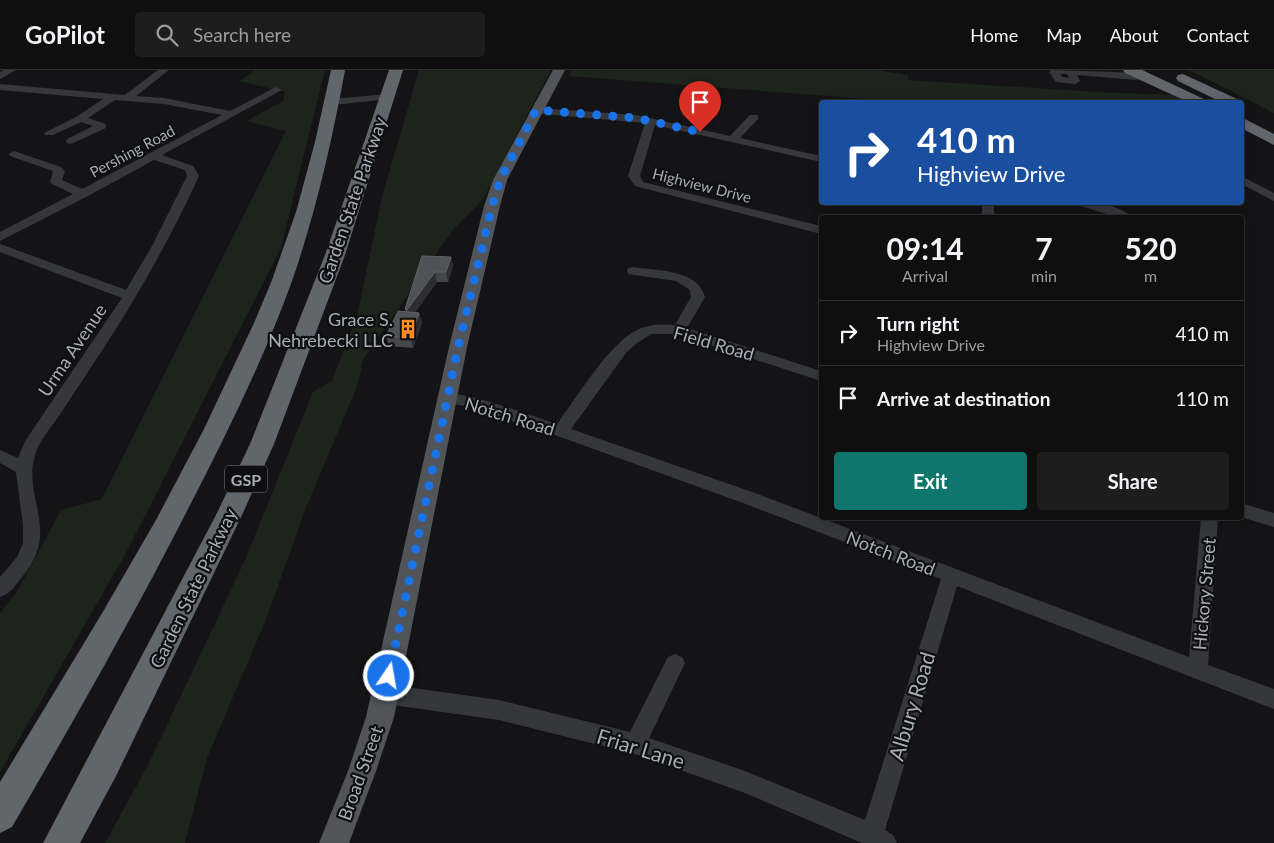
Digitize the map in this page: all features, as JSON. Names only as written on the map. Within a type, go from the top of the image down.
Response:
[{"type":"highway","name":"GSP","points":[[0,815],[112,627],[179,503],[250,358],[293,250],[310,197],[338,70]]},
{"type":"highway","name":"Garden State Parkway","points":[[61,843],[109,756],[230,515],[262,444],[335,255],[396,70]]},
{"type":"highway","points":[[1130,70],[1142,73],[1200,100]]},
{"type":"highway","points":[[1167,70],[1228,100]]},
{"type":"highway","points":[[1142,73],[1195,100]]},
{"type":"highway","points":[[1244,109],[1274,124]]},
{"type":"highway","points":[[1244,124],[1274,140]]},
{"type":"main road","name":"Broad Street","points":[[334,843],[362,771],[386,694],[458,348],[492,206],[500,180],[559,70]]},
{"type":"street","points":[[0,76],[11,70]]},
{"type":"street","points":[[127,98],[164,70]]},
{"type":"street","points":[[1056,76],[1142,73]]},
{"type":"street","points":[[2,89],[164,101],[230,114]]},
{"type":"street","name":"Pershing Road","points":[[0,238],[277,90]]},
{"type":"street","points":[[49,134],[80,119],[112,96]]},
{"type":"street","points":[[332,102],[388,97]]},
{"type":"street","points":[[536,110],[626,117],[651,121],[819,159]]},
{"type":"street","points":[[732,140],[754,117]]},
{"type":"street","points":[[71,141],[102,126],[80,119]]},
{"type":"street","name":"Highview Drive","points":[[651,121],[634,176],[639,184],[819,229]]},
{"type":"street","points":[[14,154],[57,169],[59,171],[56,182],[84,194]]},
{"type":"street","name":"Urma Avenue","points":[[0,589],[28,554],[32,538],[32,520],[24,477],[30,445],[91,357],[129,296],[193,176],[189,168],[154,156]]},
{"type":"street","points":[[1244,181],[1274,198]]},
{"type":"street","points":[[1090,205],[1111,210],[1121,215]]},
{"type":"street","points":[[0,248],[129,296]]},
{"type":"street","points":[[633,271],[680,278],[696,288],[698,297],[679,330]]},
{"type":"street","name":"Field Road","points":[[561,432],[623,347],[631,340],[653,329],[679,330],[819,375]]},
{"type":"street","name":"Notch Road","points":[[448,398],[470,402],[561,432],[749,498],[1274,699]]},
{"type":"street","points":[[0,456],[24,469]]},
{"type":"street","points":[[1244,511],[1274,520]]},
{"type":"street","name":"Hickory Street","points":[[1198,670],[1210,520]]},
{"type":"street","name":"Albury Road","points":[[878,839],[951,576]]},
{"type":"street","points":[[635,744],[675,663]]},
{"type":"street","name":"Friar Lane","points":[[386,694],[499,710],[635,744],[745,782],[878,839]]},
{"type":"shaded area","points":[[256,70],[325,70],[281,248],[125,555],[0,772],[0,613],[17,592],[61,510],[102,499],[286,131],[246,121],[283,101],[285,92],[239,81]]},
{"type":"shaded area","points":[[419,70],[551,70],[483,199],[453,230],[363,359],[358,384],[305,510],[265,622],[207,758],[185,843],[105,843],[149,763],[245,560],[313,392],[332,381],[357,316],[382,197]]},
{"type":"shaded area","points":[[572,70],[876,70],[908,75],[908,80],[1173,95],[1183,100],[867,99],[568,76]]},
{"type":"shaded area","points":[[1189,70],[1274,70],[1274,113]]},
{"type":"building","points":[[422,256],[451,257],[446,272],[435,272],[407,310],[405,309]]},
{"type":"building","points":[[398,311],[419,313],[410,338],[386,336]]},
{"type":"place","name":"Grace S. Nehrebecki LLC","points":[[408,329]]},
{"type":"route","points":[[389,676],[458,348],[492,206],[500,180],[536,110],[636,118],[700,132]]}]
